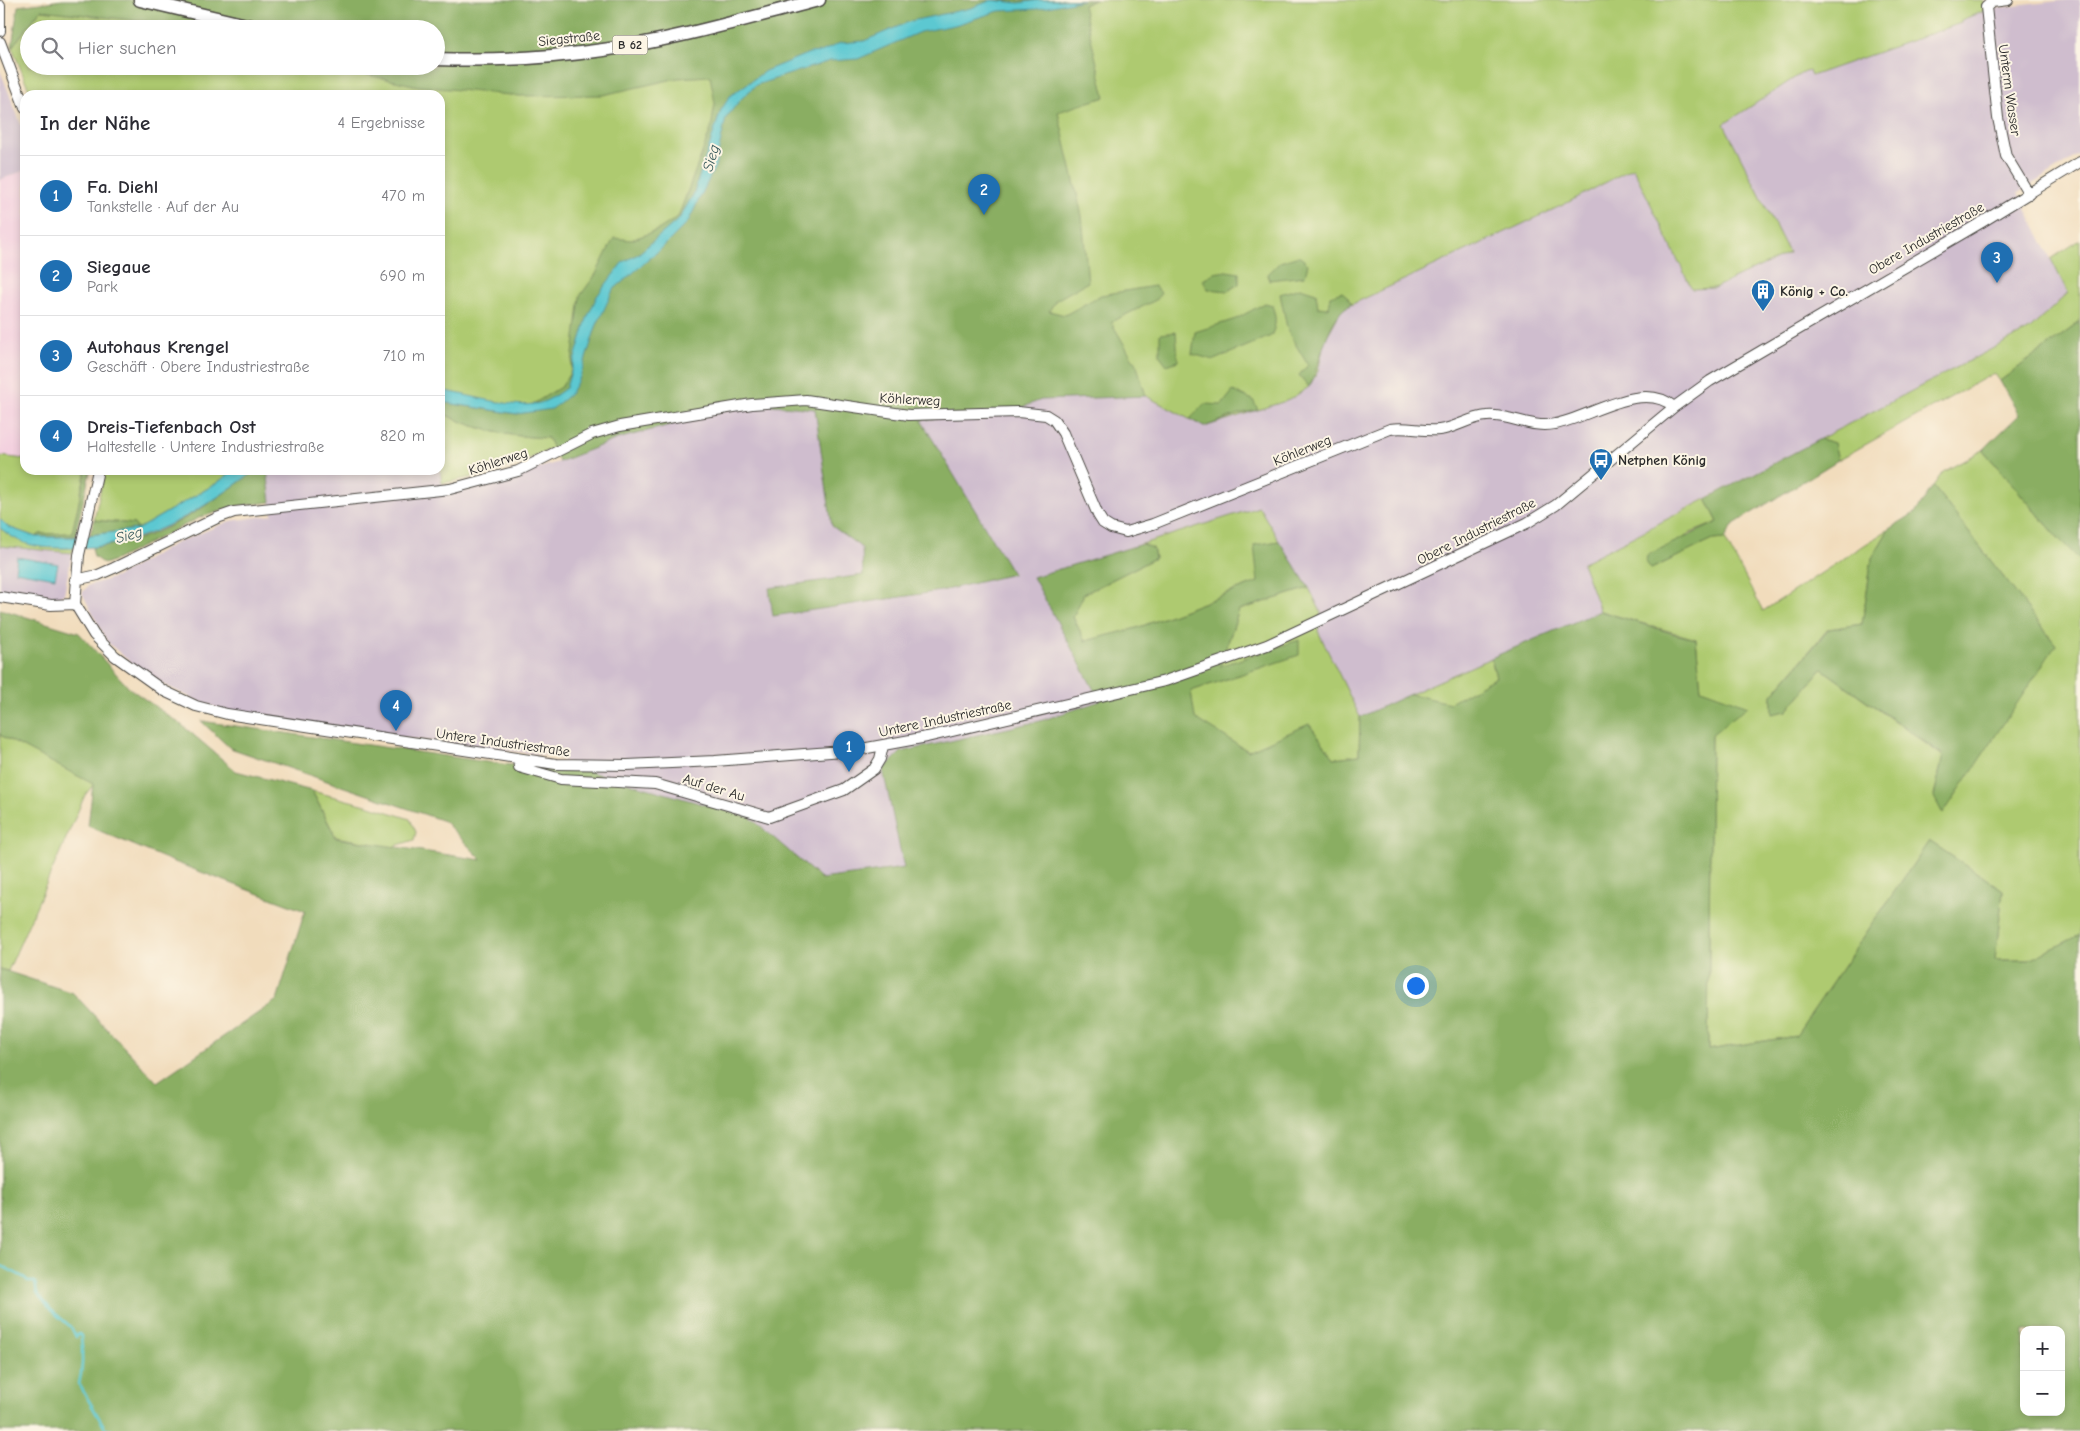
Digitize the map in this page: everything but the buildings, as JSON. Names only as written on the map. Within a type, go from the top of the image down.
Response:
[{"type":"main road","points":[[140,0],[225,20]]},
{"type":"main road","name":"Siegstraße","points":[[445,59],[472,60],[605,50],[819,0]]},
{"type":"street","name":"Unterm Wasser","points":[[2008,0],[1992,2],[1986,7],[1991,55],[2006,156],[2029,194]]},
{"type":"street","points":[[0,6],[0,31]]},
{"type":"street","points":[[0,42],[4,63],[20,97]]},
{"type":"street","name":"Obere Industriestraße","points":[[1102,698],[1165,681],[1266,645],[1484,546],[1527,523],[1556,505],[1674,407],[1741,361],[2029,194],[2080,162]]},
{"type":"street","name":"Köhlerweg","points":[[75,580],[98,575],[217,518],[234,512],[450,489],[518,471],[578,440],[605,430],[752,404],[806,400],[909,415],[1018,412],[1046,415],[1054,420],[1063,433],[1098,515],[1111,528],[1126,532],[1186,511],[1390,429],[1400,427],[1441,430],[1486,416],[1529,424],[1555,424],[1636,398],[1655,396],[1667,400],[1674,407]]},
{"type":"street","points":[[0,597],[51,606],[75,604],[75,580],[79,555],[97,475]]},
{"type":"street","name":"Untere Industriestraße","points":[[75,604],[94,635],[123,664],[164,691],[196,706],[227,714],[518,759],[575,765],[627,765],[791,756],[883,746],[1102,698]]},
{"type":"street","name":"Auf der Au","points":[[518,759],[519,767],[561,779],[655,784],[769,817],[844,790],[874,768],[880,759],[883,746]]},
{"type":"shaded area","points":[[2080,0],[2080,154],[2018,193],[2068,293],[2030,329],[1582,563],[1600,611],[1360,717],[1318,631],[1321,612],[1259,507],[1034,577],[1100,701],[1040,721],[901,752],[883,770],[904,868],[821,879],[751,818],[587,771],[552,756],[255,720],[202,703],[148,677],[107,642],[82,593],[89,585],[116,577],[176,543],[230,521],[272,515],[268,475],[441,475],[444,493],[465,490],[559,462],[617,439],[753,403],[816,409],[832,526],[862,548],[863,576],[769,588],[773,616],[941,591],[1013,574],[920,420],[1017,409],[1041,400],[1146,396],[1204,427],[1238,414],[1258,410],[1318,371],[1325,340],[1342,309],[1565,204],[1633,168],[1692,289],[1789,253],[1724,124],[1805,71],[1940,28],[1978,10]]},
{"type":"shaded area","points":[[0,70],[20,122],[20,172],[0,180]]},
{"type":"shaded area","points":[[20,172],[20,458],[0,456],[0,180]]},
{"type":"shaded area","points":[[0,546],[72,553],[64,594],[53,601],[0,594]]},
{"type":"green space","points":[[63,0],[1095,0],[1083,5],[1105,97],[1058,112],[1082,216],[1088,282],[1056,300],[1049,311],[1065,315],[1101,295],[1155,286],[1161,293],[1156,300],[1111,322],[1137,366],[1146,396],[1041,400],[1017,409],[921,420],[1013,574],[941,591],[773,616],[769,588],[863,575],[862,548],[832,526],[815,409],[753,403],[617,439],[559,462],[548,438],[518,436],[492,431],[467,424],[445,414],[445,403],[517,414],[562,386],[571,371],[580,296],[596,274],[614,238],[631,240],[658,230],[678,217],[711,129],[715,103],[710,76],[678,78],[603,95],[520,96],[418,86],[368,75],[445,75],[445,20],[130,20],[41,10],[33,20],[20,20],[20,37],[12,47],[18,6]]},
{"type":"green space","points":[[996,0],[1983,0],[1984,11],[1961,20],[1961,23],[1811,76],[1809,70],[1805,71],[1724,124],[1789,253],[1714,288],[1692,289],[1633,168],[1565,204],[1342,309],[1325,340],[1318,371],[1309,387],[1289,400],[1204,427],[1146,396],[1143,388],[549,411],[445,400],[445,90],[29,90],[23,75],[371,75],[411,83]]},
{"type":"green space","points":[[41,10],[132,20],[33,20]]},
{"type":"green space","points":[[20,37],[20,67],[12,47]]},
{"type":"green space","points":[[2080,240],[2080,322],[2000,381],[1994,373],[1838,460],[1834,443],[1820,439],[2030,329],[2068,293],[2051,259]]},
{"type":"green space","points":[[1299,256],[1308,264],[1305,276],[1269,280],[1268,274],[1280,262]]},
{"type":"green space","points":[[1226,271],[1239,273],[1239,284],[1228,291],[1208,289],[1203,280],[1214,273]]},
{"type":"green space","points":[[1300,288],[1316,293],[1318,307],[1328,308],[1330,296],[1342,292],[1347,296],[1351,304],[1335,320],[1309,387],[1299,375],[1308,365],[1288,332],[1280,294]]},
{"type":"green space","points":[[1265,303],[1272,305],[1274,313],[1275,324],[1271,336],[1214,360],[1192,354],[1195,332],[1236,319]]},
{"type":"green space","points":[[2080,322],[2080,560],[2061,541],[1983,450],[2019,415],[2000,381]]},
{"type":"green space","points":[[1176,332],[1178,361],[1167,365],[1160,356],[1160,334]]},
{"type":"green space","points":[[1233,391],[1253,400],[1258,410],[1238,414],[1204,427],[1190,419],[1204,404],[1222,405]]},
{"type":"green space","points":[[445,414],[467,424],[492,431],[518,436],[548,438],[553,448],[499,470],[471,478],[442,483],[441,475],[445,475]]},
{"type":"green space","points":[[1820,439],[1834,443],[1838,460],[1734,524],[1725,539],[1712,540],[1651,569],[1646,562],[1647,555],[1718,522],[1706,499]]},
{"type":"green space","points":[[1983,450],[2061,541],[2080,560],[2080,935],[2029,960],[1995,960],[2003,890],[1929,841],[1796,1036],[1708,1050],[1711,734],[1701,689],[1696,639],[1600,611],[1582,563],[1706,499],[1718,522],[1688,534],[1651,569],[1712,540],[1725,539],[1763,611],[1889,529],[1872,558],[1862,624],[1828,629],[1772,695],[1772,713],[1787,711],[1822,669],[1943,756],[1934,796],[2056,645],[1933,486],[1943,472]]},
{"type":"green space","points":[[0,456],[20,458],[20,475],[85,475],[72,533],[40,534],[36,537],[8,527],[0,519]]},
{"type":"green space","points":[[85,475],[89,475],[75,536],[36,537],[40,534],[72,533]]},
{"type":"green space","points":[[104,475],[227,475],[138,529],[134,524],[94,520]]},
{"type":"green space","points":[[249,475],[268,475],[271,502],[237,506],[201,517],[104,564],[94,557],[92,548],[123,543],[157,532],[186,517]]},
{"type":"green space","points":[[1933,486],[2056,645],[1943,814],[1934,797],[1943,755],[1822,669],[1787,711],[1772,714],[1772,695],[1829,629],[1862,624],[1872,558],[1889,529],[1916,512]]},
{"type":"green space","points":[[1259,507],[1279,541],[1265,544],[1258,582],[1137,628],[1085,642],[1073,617],[1084,594],[1155,558],[1153,548],[1142,544]]},
{"type":"green space","points":[[94,520],[134,524],[138,529],[90,535]]},
{"type":"green space","points":[[0,528],[18,540],[35,546],[74,548],[72,553],[0,546]]},
{"type":"green space","points":[[1279,541],[1309,588],[1239,610],[1220,666],[1299,640],[1299,655],[1191,691],[1195,718],[1248,751],[1309,724],[1334,758],[1359,755],[1360,717],[1410,694],[1450,703],[1496,677],[1491,658],[1600,611],[1696,639],[1701,689],[1748,706],[1711,735],[1708,1050],[1796,1036],[1929,841],[2003,890],[1995,960],[2029,960],[2080,935],[2080,1431],[0,1431],[0,969],[73,993],[157,1082],[277,1000],[305,911],[169,860],[88,826],[93,784],[0,735],[0,609],[79,633],[129,688],[183,726],[236,771],[312,791],[336,838],[482,860],[444,821],[230,748],[201,721],[501,764],[587,771],[751,818],[821,879],[904,868],[883,770],[901,752],[1040,721],[1100,701],[1033,577],[1142,544],[1153,548],[1155,558],[1084,594],[1073,617],[1085,641],[1137,628],[1258,582],[1254,545]]},
{"type":"green space","points":[[1309,588],[1321,612],[1318,631],[1360,717],[1359,755],[1334,758],[1309,725],[1248,751],[1194,718],[1191,691],[1298,655],[1220,666],[1239,610]]},
{"type":"green space","points":[[1491,658],[1496,677],[1450,704],[1410,694]]},
{"type":"green space","points":[[0,735],[94,784],[85,795],[8,971],[0,969]]},
{"type":"green space","points":[[312,791],[370,806],[410,819],[416,832],[414,840],[392,847],[336,837]]},
{"type":"water","name":"Sieg","points":[[992,0],[1019,3],[1038,0],[1083,0],[1037,9],[999,11],[955,25],[920,32],[858,59],[830,61],[756,85],[740,100],[726,118],[715,167],[688,222],[662,248],[613,290],[596,327],[580,377],[570,394],[552,409],[517,414],[445,403],[445,391],[513,404],[534,404],[555,396],[566,388],[587,318],[597,296],[622,263],[638,254],[679,219],[693,195],[721,110],[730,96],[765,71],[809,53],[821,52],[840,43],[864,41],[911,21],[971,8]]},
{"type":"water","name":"Sieg","points":[[227,475],[249,475],[191,514],[168,526],[120,543],[95,547],[40,547],[24,543],[0,528],[0,519],[8,527],[36,537],[74,537],[138,529]]},
{"type":"water","points":[[17,557],[58,564],[55,578],[15,571]]},
{"type":"waterway","points":[[0,1265],[25,1278],[28,1282],[35,1282],[37,1293],[51,1310],[71,1327],[76,1337],[79,1334],[81,1336],[82,1360],[79,1384],[105,1428],[114,1431]]},
{"type":"place","name":"Siegaue","points":[[984,215]]},
{"type":"place","name":"Autohaus Krengel","points":[[1997,283]]},
{"type":"place","name":"König + Co.","points":[[1763,312]]},
{"type":"place","name":"Netphen König","points":[[1601,481]]},
{"type":"place","name":"Dreis-Tiefenbach Ost","points":[[396,731]]},
{"type":"place","name":"Fa. Diehl","points":[[849,772]]}]
